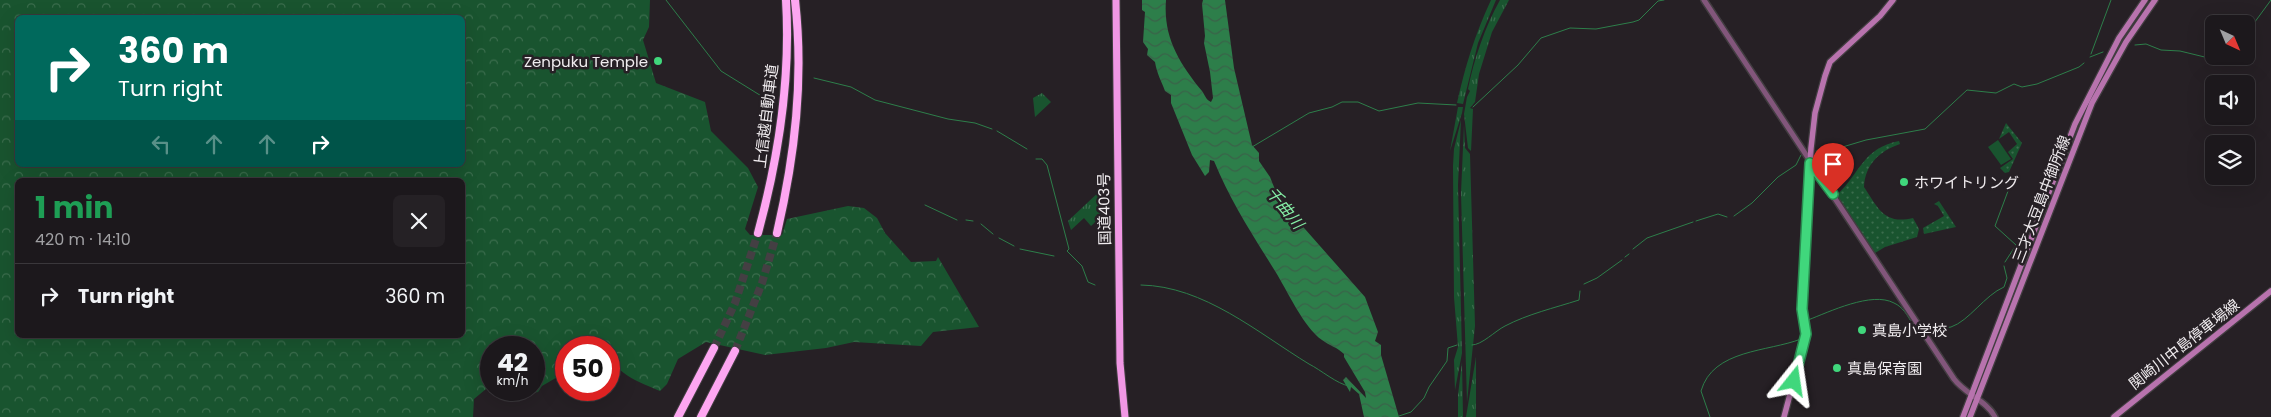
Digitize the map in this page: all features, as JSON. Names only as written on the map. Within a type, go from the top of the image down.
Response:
[{"type":"highway","name":"上信越自動車道","points":[[758,233],[774,167],[783,117],[787,54],[786,0]]},
{"type":"highway","name":"上信越自動車道","points":[[777,233],[791,170],[798,108],[799,48],[795,0]]},
{"type":"highway","name":"国道403号","points":[[1116,0],[1120,363],[1125,417]]},
{"type":"highway","points":[[678,417],[714,348]]},
{"type":"highway","points":[[701,417],[735,351]]},
{"type":"main road","points":[[1784,417],[1806,334],[1802,309],[1810,163],[1815,113],[1830,62],[1880,16],[1893,0]]},
{"type":"main road","name":"三才大豆島中御所線","points":[[1970,417],[1973,398],[2075,124],[2119,38],[2145,0]]},
{"type":"main road","name":"三才大豆島中御所線","points":[[1963,417],[1973,398],[2092,103],[2116,58],[2155,0]]},
{"type":"main road","name":"関崎川中島停車場線","points":[[2114,417],[2271,291]]},
{"type":"street","points":[[1704,0],[1954,379],[1973,398],[1991,410],[1995,417]]},
{"type":"green space","points":[[0,0],[650,0],[649,27],[643,40],[656,83],[705,102],[711,131],[748,168],[758,187],[745,229],[750,235],[782,235],[787,219],[848,206],[864,208],[877,218],[885,233],[911,262],[936,261],[938,257],[979,327],[933,332],[921,346],[854,342],[826,348],[765,355],[706,342],[678,359],[667,384],[660,391],[627,376],[620,370],[620,336],[555,336],[555,378],[545,384],[545,336],[480,336],[480,394],[474,399],[473,417],[0,417]]},
{"type":"green space","points":[[1491,0],[1496,0],[1478,43],[1463,104],[1457,103],[1471,51]]},
{"type":"green space","points":[[1500,0],[1509,0],[1492,32],[1479,74],[1475,102],[1470,108],[1473,109],[1471,151],[1468,148],[1464,114],[1470,91],[1468,89],[1481,43]]},
{"type":"green space","points":[[1042,93],[1051,102],[1035,117],[1033,98]]},
{"type":"green space","points":[[1458,107],[1463,107],[1462,113],[1450,151]]},
{"type":"green space","points":[[1461,120],[1458,185],[1462,353],[1455,390],[1454,360],[1458,347],[1454,297],[1453,166],[1454,149]]},
{"type":"green space","points":[[2006,123],[2022,143],[2009,172],[2005,173],[2000,168],[2013,159],[2008,152],[2017,144],[2009,132],[1999,139]]},
{"type":"green space","points":[[1464,125],[1465,148],[1470,154],[1475,326],[1467,402],[1461,193]]},
{"type":"green space","points":[[1998,140],[2011,159],[2001,165],[1988,147]]},
{"type":"green space","points":[[1899,141],[1900,144],[1880,155],[1870,166],[1864,187],[1873,202],[1888,217],[1903,220],[1913,218],[1919,229],[1917,237],[1885,247],[1875,253],[1837,195],[1870,155],[1887,144]]},
{"type":"green space","points":[[1102,189],[1105,190],[1105,213],[1091,226],[1084,218],[1071,230],[1068,221]]},
{"type":"green space","points":[[1939,201],[1956,227],[1924,234],[1923,228],[1944,216],[1938,206],[1934,204]]},
{"type":"green space","points":[[1476,357],[1476,417],[1466,417]]},
{"type":"green space","points":[[1462,362],[1463,417],[1458,417],[1458,395]]},
{"type":"water","name":"千曲川","points":[[1142,0],[1166,0],[1167,26],[1174,49],[1186,70],[1211,102],[1213,98],[1204,43],[1202,4],[1203,0],[1225,0],[1234,68],[1252,145],[1259,153],[1259,161],[1270,177],[1276,192],[1290,212],[1365,297],[1378,332],[1375,341],[1381,345],[1381,355],[1399,417],[1364,417],[1359,394],[1351,387],[1350,392],[1343,380],[1346,377],[1366,398],[1365,392],[1344,354],[1315,334],[1302,318],[1242,217],[1214,161],[1210,160],[1209,172],[1205,176],[1192,155],[1171,103],[1171,95],[1165,91],[1155,62],[1147,55],[1148,49],[1143,42],[1145,12],[1142,10]]},
{"type":"waterway","points":[[666,0],[721,71],[771,102]]},
{"type":"waterway","points":[[1473,107],[1518,65],[1541,38],[1570,28],[1596,29],[1633,22],[1639,20],[1658,1],[1664,0]]},
{"type":"waterway","points":[[2091,54],[2111,0]]},
{"type":"waterway","points":[[2255,22],[2271,0]]},
{"type":"waterway","points":[[2135,45],[2146,44],[2161,50],[2180,51],[2205,57]]},
{"type":"waterway","points":[[2090,57],[2103,52]]},
{"type":"waterway","points":[[1816,151],[1829,151],[1866,140],[1925,129],[1967,90],[1996,93],[2014,84],[2022,87],[2037,84],[2079,67],[2084,63]]},
{"type":"waterway","points":[[814,78],[851,87],[875,100],[948,119],[975,123],[992,129]]},
{"type":"waterway","points":[[1252,147],[1309,113],[1332,107],[1342,102],[1358,102],[1379,111],[1418,103],[1456,105]]},
{"type":"waterway","points":[[997,131],[1027,149]]},
{"type":"waterway","points":[[1734,216],[1752,203],[1778,177],[1796,165],[1801,155]]},
{"type":"waterway","points":[[1036,159],[1042,159],[1047,165],[1069,249],[1067,251],[1082,266],[1088,282],[1095,285]]},
{"type":"waterway","points":[[2005,262],[2016,245],[1995,226],[2011,183]]},
{"type":"waterway","points":[[925,205],[957,220]]},
{"type":"waterway","points":[[1696,221],[1718,214],[1727,217]]},
{"type":"waterway","points":[[966,220],[973,221]]},
{"type":"waterway","points":[[1633,249],[1647,238],[1693,222]]},
{"type":"waterway","points":[[981,224],[993,234]]},
{"type":"waterway","points":[[999,238],[1014,246]]},
{"type":"waterway","points":[[1020,249],[1054,256]]},
{"type":"waterway","points":[[1625,257],[1629,254]]},
{"type":"waterway","points":[[1584,284],[1597,278],[1622,260]]},
{"type":"waterway","points":[[1923,326],[1948,328],[1958,324],[1990,296],[2004,287],[2007,278],[2004,266]]},
{"type":"waterway","points":[[1141,285],[1164,287],[1187,293],[1208,302],[1230,313],[1334,380],[1349,386]]},
{"type":"waterway","points":[[1472,345],[1480,343],[1501,328],[1514,322],[1579,300],[1580,291]]},
{"type":"waterway","points":[[1809,335],[1808,320],[1851,304],[1874,299],[1894,303],[1905,312],[1912,323]]},
{"type":"waterway","points":[[1710,417],[1701,391],[1707,377],[1717,367],[1743,354],[1801,339]]},
{"type":"waterway","points":[[1399,416],[1411,412],[1424,398],[1429,387],[1447,361],[1448,348],[1457,345]]},
{"type":"tunnel","points":[[714,348],[735,303],[758,233]]},
{"type":"tunnel","points":[[735,351],[762,283],[777,233]]},
{"type":"place","name":"Zenpuku Temple","points":[[658,61]]},
{"type":"place","name":"ホワイトリング","points":[[1904,182]]},
{"type":"place","name":"真島小学校","points":[[1862,330]]},
{"type":"place","name":"真島保育園","points":[[1837,368]]},
{"type":"route","points":[[1794,381],[1806,334],[1802,309],[1805,285],[1810,163],[1833,194]]}]
